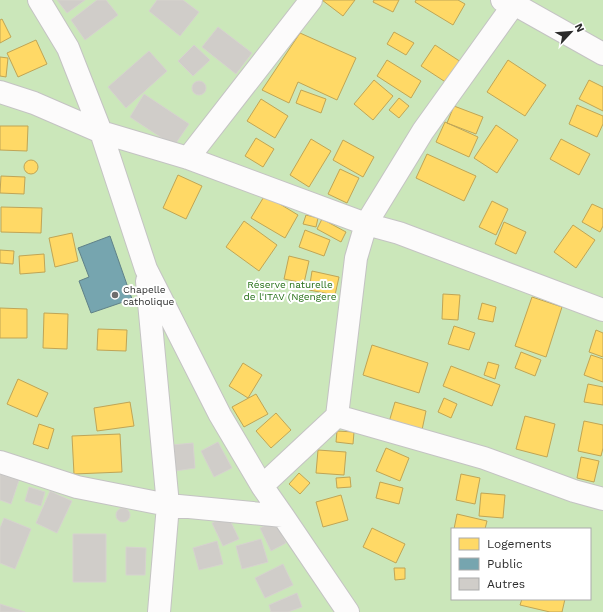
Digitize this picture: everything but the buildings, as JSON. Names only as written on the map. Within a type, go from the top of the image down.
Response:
[{"type":"street","points":[[39,0],[68,48],[101,132],[146,269],[220,414],[262,486],[348,612]]},
{"type":"street","points":[[188,158],[311,0]]},
{"type":"street","points":[[262,486],[337,416],[356,258],[366,224],[423,131],[508,2],[603,54]]},
{"type":"street","points":[[0,92],[34,103],[101,132],[188,158],[366,224],[399,233],[603,310]]},
{"type":"street","points":[[146,269],[168,505],[159,612]]},
{"type":"street","points":[[337,416],[484,458],[603,500]]},
{"type":"street","points":[[0,462],[77,487],[168,505],[283,516]]},
{"type":"green space","name":"Réserve naturelle de l'ITAV (Ngengere","points":[[0,0],[603,0],[603,612],[0,612]]},
{"type":"place","name":"Chapelle catholique","points":[[115,295]]}]
